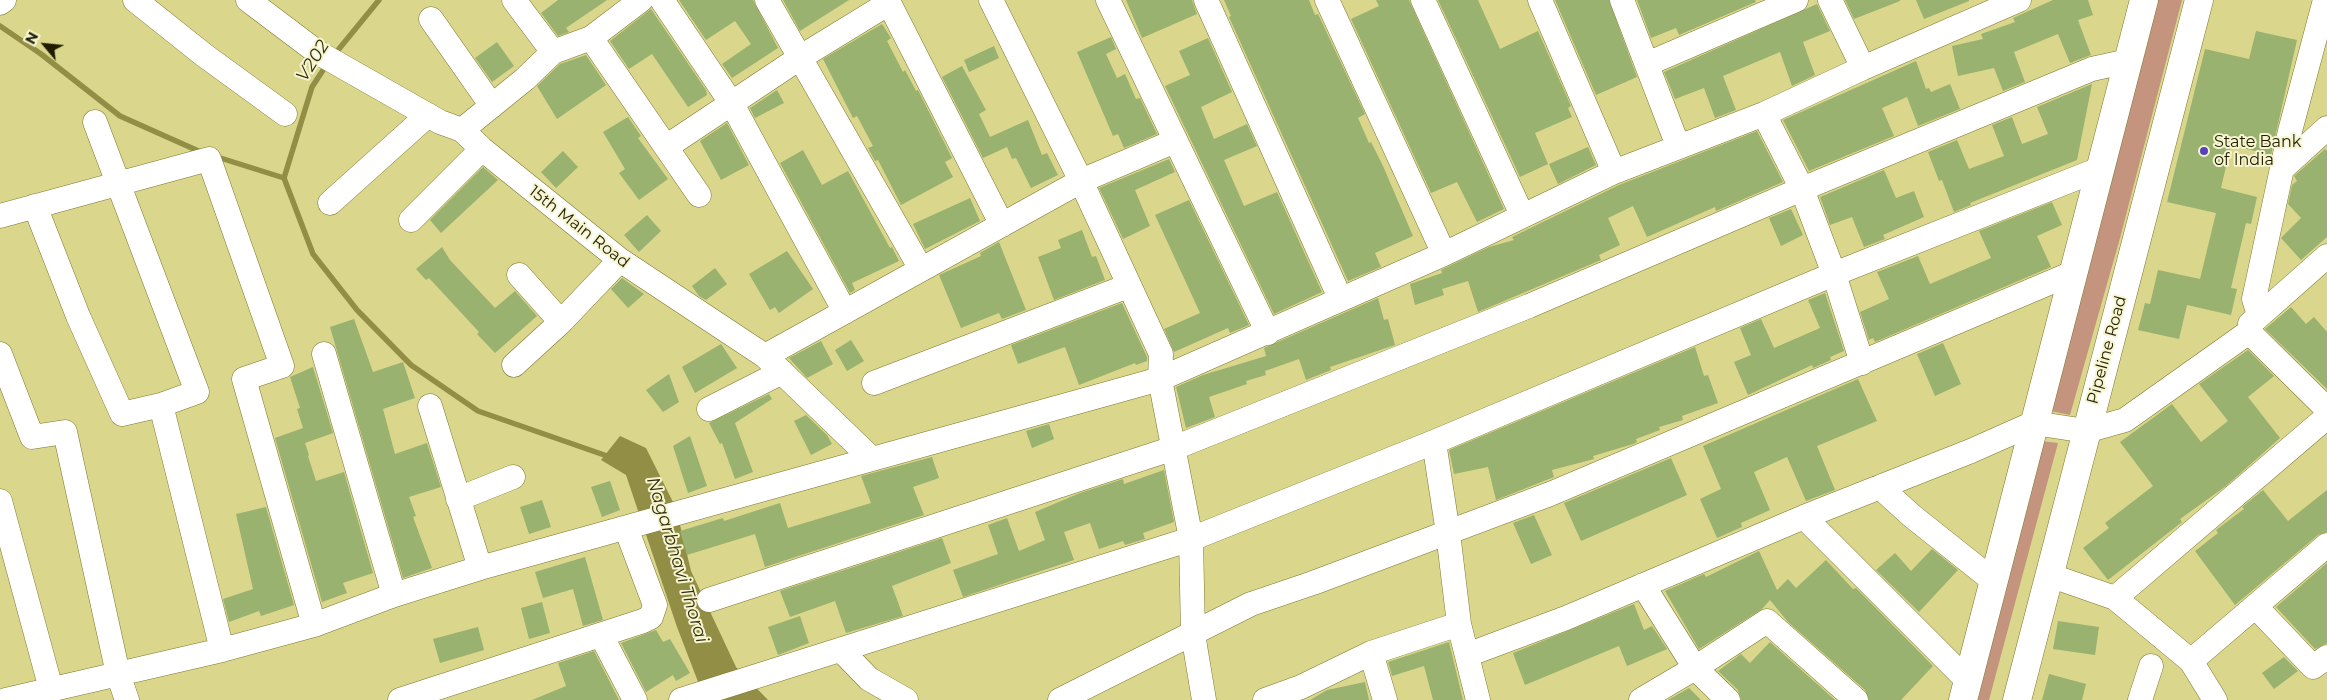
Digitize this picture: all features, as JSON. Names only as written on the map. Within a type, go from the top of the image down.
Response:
[{"type":"main road","points":[[1965,690],[1995,582],[2034,423],[2075,272],[2144,0]]},
{"type":"main road","name":"Pipeline Road","points":[[2017,700],[2199,0]]},
{"type":"street","points":[[0,4],[4,0]]},
{"type":"street","points":[[135,0],[204,55],[285,114]]},
{"type":"street","name":"15th Main Road","points":[[248,0],[330,60],[428,115],[462,130],[482,149],[620,260],[765,356],[872,458]]},
{"type":"street","points":[[514,0],[553,52]]},
{"type":"street","points":[[462,130],[525,79],[553,52],[591,38],[616,7],[641,0]]},
{"type":"street","points":[[662,0],[732,104],[845,312]]},
{"type":"street","points":[[767,0],[921,268]]},
{"type":"street","points":[[991,0],[1081,182],[1161,354],[1160,378],[1191,539],[1193,634],[1204,700]]},
{"type":"street","points":[[1108,0],[1268,333]]},
{"type":"street","points":[[1206,0],[1340,298]]},
{"type":"street","points":[[1327,0],[1444,254]]},
{"type":"street","points":[[1423,0],[1522,215]]},
{"type":"street","points":[[1540,0],[1614,172]]},
{"type":"street","points":[[1622,0],[1678,146]]},
{"type":"street","points":[[1647,64],[1796,0]]},
{"type":"street","points":[[1830,0],[1862,68]]},
{"type":"street","points":[[6,700],[222,650],[314,624],[480,568],[1160,378],[1268,333],[1340,298],[1444,254],[1614,172],[1764,114],[1862,68],[2019,0]]},
{"type":"street","points":[[2325,0],[2290,131],[2284,167],[2254,299],[2254,324],[2327,409]]},
{"type":"street","points":[[666,147],[889,1],[1002,225]]},
{"type":"street","points":[[432,19],[492,106]]},
{"type":"street","points":[[591,38],[699,195]]},
{"type":"street","points":[[709,600],[1174,448],[1520,310],[1802,189],[2092,70],[2128,61]]},
{"type":"street","points":[[1764,114],[1802,189],[1834,274],[1862,363]]},
{"type":"street","points":[[330,203],[428,115]]},
{"type":"street","points":[[35,206],[78,316],[122,414],[161,405],[197,392],[95,122]]},
{"type":"street","points":[[2284,167],[2327,128]]},
{"type":"street","points":[[765,356],[921,268],[1081,182],[1175,141]]},
{"type":"street","points":[[411,220],[482,149]]},
{"type":"street","points":[[3,210],[35,206],[209,158],[282,366],[244,379],[314,624]]},
{"type":"street","points":[[685,698],[1191,539],[1434,442],[1834,274],[2102,168]]},
{"type":"street","points":[[1467,655],[1566,618],[1804,517],[2034,423],[2086,431],[2125,420],[2254,324],[2327,256]]},
{"type":"street","points":[[514,365],[561,322],[620,260]]},
{"type":"street","points":[[1060,700],[1251,604],[1550,494],[2075,272]]},
{"type":"street","points":[[519,275],[561,322]]},
{"type":"street","points":[[874,383],[1128,286]]},
{"type":"street","points":[[0,354],[32,437],[65,432],[118,674],[127,700]]},
{"type":"street","points":[[324,354],[394,596]]},
{"type":"street","points":[[709,409],[782,372]]},
{"type":"street","points":[[161,405],[222,650]]},
{"type":"street","points":[[430,406],[480,568]]},
{"type":"street","points":[[2115,598],[2327,417]]},
{"type":"street","points":[[1434,442],[1459,624],[1478,700]]},
{"type":"street","points":[[458,499],[513,477]]},
{"type":"street","points":[[1880,487],[1912,516],[1995,582]]},
{"type":"street","points":[[0,501],[51,689]]},
{"type":"street","points":[[1804,517],[1965,690]]},
{"type":"street","points":[[400,700],[644,621],[654,611],[655,605],[632,527]]},
{"type":"street","points":[[2191,660],[2327,545]]},
{"type":"street","points":[[2049,575],[2115,598],[2191,660],[2215,700]]},
{"type":"street","points":[[1644,585],[1694,668],[1728,700]]},
{"type":"street","points":[[2256,607],[2313,667],[2327,657]]},
{"type":"street","points":[[1641,700],[1767,621],[1856,700]]},
{"type":"street","points":[[1265,700],[1303,693],[1371,653],[1459,624]]},
{"type":"street","points":[[601,635],[635,700]]},
{"type":"street","points":[[841,650],[869,679],[906,700]]},
{"type":"street","points":[[1371,653],[1385,700]]},
{"type":"street","points":[[2140,700],[2151,666]]},
{"type":"shaded area","points":[[2154,0],[2182,0],[2120,238],[2070,415],[2046,410]]},
{"type":"shaded area","points":[[2041,441],[2058,443],[1989,700],[1972,700]]},
{"type":"water","name":"Nagarbhavi Thorai","points":[[620,436],[646,448],[676,508],[691,571],[736,667],[768,700],[705,700],[677,627],[626,475],[601,460]]},
{"type":"building","points":[[558,0],[607,0],[566,28],[569,32],[558,36],[541,13]]},
{"type":"building","points":[[679,0],[753,0],[778,48],[732,78],[722,64],[751,44],[735,21],[706,40]]},
{"type":"building","points":[[783,0],[849,0],[800,31]]},
{"type":"building","points":[[1126,0],[1192,0],[1197,14],[1142,38]]},
{"type":"building","points":[[1224,0],[1309,0],[1315,15],[1318,14],[1365,114],[1358,118],[1369,143],[1371,142],[1383,166],[1413,236],[1375,253],[1381,267],[1348,281],[1229,17],[1231,16]]},
{"type":"building","points":[[1376,0],[1409,0],[1504,209],[1477,222],[1457,182],[1431,193],[1351,19],[1379,6]]},
{"type":"building","points":[[1438,0],[1478,0],[1500,49],[1538,31],[1571,106],[1568,108],[1572,117],[1535,133],[1548,164],[1520,177]]},
{"type":"building","points":[[1555,0],[1609,0],[1637,77],[1596,95]]},
{"type":"building","points":[[1637,0],[1755,0],[1756,2],[1679,35],[1676,28],[1651,38]]},
{"type":"building","points":[[1845,0],[1900,0],[1900,1],[1854,19]]},
{"type":"building","points":[[1916,0],[1969,0],[1969,1],[1924,19]]},
{"type":"building","points":[[2053,0],[2088,0],[2093,15],[2078,20],[2091,55],[2070,63],[2058,34],[2014,52],[2025,82],[2003,91],[1994,68],[1958,76],[1952,46],[1983,39],[1981,34],[2015,22],[2013,18]]},
{"type":"building","points":[[1817,4],[1830,31],[1803,42],[1815,75],[1792,86],[1780,52],[1723,76],[1736,110],[1715,118],[1704,88],[1675,99],[1664,72]]},
{"type":"building","points":[[651,9],[706,90],[707,95],[688,107],[652,54],[629,69],[610,41]]},
{"type":"building","points":[[882,24],[891,38],[887,41],[903,72],[905,70],[916,91],[918,90],[952,158],[945,162],[953,177],[901,205],[878,160],[875,161],[868,148],[873,146],[857,116],[853,118],[823,59]]},
{"type":"building","points":[[2256,31],[2297,40],[2271,155],[2231,145],[2221,188],[2257,197],[2251,224],[2246,223],[2231,288],[2237,289],[2231,315],[2187,305],[2179,339],[2138,330],[2145,303],[2150,304],[2158,270],[2200,279],[2216,213],[2167,202],[2205,49],[2249,59]]},
{"type":"building","points":[[1111,37],[1116,49],[1106,54],[1117,78],[1125,74],[1136,99],[1140,98],[1157,134],[1124,148],[1118,134],[1113,136],[1077,52]]},
{"type":"building","points":[[1208,38],[1232,92],[1201,107],[1214,139],[1247,124],[1257,146],[1224,160],[1244,206],[1277,192],[1322,292],[1274,314],[1165,86],[1190,75],[1179,51]]},
{"type":"building","points":[[497,42],[514,66],[492,82],[475,58]]},
{"type":"building","points":[[994,46],[999,58],[969,72],[964,60]]},
{"type":"building","points":[[586,55],[606,85],[557,119],[537,86],[560,64]]},
{"type":"building","points":[[1916,61],[1926,89],[1929,88],[1931,92],[1950,84],[1960,109],[1918,126],[1907,97],[1882,108],[1894,136],[1809,171],[1783,120]]},
{"type":"building","points":[[962,66],[986,110],[979,114],[990,137],[1028,120],[1042,155],[1047,153],[1058,175],[1031,188],[1016,158],[1012,159],[1007,147],[983,158],[942,77]]},
{"type":"building","points":[[2092,84],[2077,160],[1970,203],[1971,205],[1954,212],[1942,180],[1939,181],[1928,152],[1957,140],[1969,169],[2004,156],[1992,125],[2012,117],[2022,144],[2048,134],[2037,107]]},
{"type":"building","points":[[777,90],[784,103],[755,118],[750,108]]},
{"type":"building","points":[[628,117],[641,136],[638,138],[668,179],[639,200],[619,173],[625,169],[603,132]]},
{"type":"building","points":[[727,123],[749,165],[721,180],[700,141]]},
{"type":"building","points":[[1757,131],[1783,182],[1716,211],[1715,207],[1647,237],[1633,206],[1608,218],[1620,245],[1599,255],[1601,260],[1478,312],[1468,281],[1442,289],[1444,295],[1415,305],[1410,284],[1442,273],[1441,270],[1489,247],[1514,240],[1512,237],[1619,185]]},
{"type":"building","points":[[1588,147],[1596,165],[1558,184],[1549,164]]},
{"type":"building","points":[[2325,149],[2327,151],[2327,237],[2301,260],[2281,238],[2301,218],[2288,204],[2292,185],[2297,181],[2294,176]]},
{"type":"building","points":[[803,150],[822,185],[848,171],[899,261],[852,283],[855,290],[850,293],[780,163]]},
{"type":"building","points":[[563,151],[578,167],[556,188],[541,172]]},
{"type":"building","points":[[1169,159],[1175,172],[1135,190],[1150,226],[1123,239],[1099,188]]},
{"type":"building","points":[[483,167],[498,180],[441,233],[430,220]]},
{"type":"building","points":[[1884,170],[1896,198],[1914,191],[1924,217],[1883,235],[1885,239],[1864,247],[1852,217],[1830,225],[1820,197]]},
{"type":"building","points":[[970,198],[980,221],[925,249],[913,224]]},
{"type":"building","points":[[1189,200],[1249,325],[1230,333],[1228,328],[1174,352],[1164,329],[1200,313],[1155,215]]},
{"type":"building","points":[[2052,202],[2062,225],[2037,236],[2051,267],[1875,342],[1873,338],[1869,340],[1860,312],[1889,299],[1877,272],[1918,256],[1930,284],[1991,258],[1979,231]]},
{"type":"building","points":[[1791,209],[1803,235],[1781,246],[1769,218]]},
{"type":"building","points":[[647,215],[661,231],[639,252],[624,235]]},
{"type":"building","points":[[1082,230],[1092,257],[1096,256],[1105,280],[1054,300],[1038,257],[1061,248],[1058,240]]},
{"type":"building","points":[[999,242],[1026,310],[1002,319],[999,313],[961,328],[939,275],[981,256],[980,253]]},
{"type":"building","points":[[442,247],[450,260],[495,308],[515,291],[537,316],[495,353],[477,334],[479,332],[429,278],[426,280],[416,269]]},
{"type":"building","points":[[787,251],[813,289],[779,313],[775,307],[770,310],[749,274]]},
{"type":"building","points":[[715,268],[727,284],[706,300],[699,296],[692,286]]},
{"type":"building","points":[[622,278],[644,294],[628,308],[611,289]]},
{"type":"building","points":[[1825,293],[1844,351],[1830,357],[1831,360],[1813,368],[1812,365],[1748,395],[1734,362],[1751,355],[1740,328],[1761,319],[1774,348],[1820,328],[1808,300]]},
{"type":"building","points":[[1378,298],[1384,320],[1388,319],[1395,345],[1330,367],[1331,370],[1306,380],[1299,359],[1265,371],[1266,375],[1246,381],[1247,384],[1209,397],[1215,417],[1186,428],[1176,387],[1203,375],[1266,356],[1264,348]]},
{"type":"building","points":[[1122,303],[1147,357],[1147,361],[1136,365],[1135,363],[1079,385],[1065,347],[1018,364],[1011,345]]},
{"type":"building","points":[[2291,307],[2306,324],[2314,317],[2327,332],[2327,389],[2265,329]]},
{"type":"building","points":[[354,319],[373,372],[403,362],[415,398],[383,409],[395,454],[427,443],[441,487],[409,497],[416,516],[413,517],[432,568],[403,578],[330,327]]},
{"type":"building","points":[[851,340],[864,361],[847,371],[835,350]]},
{"type":"building","points":[[821,341],[833,364],[807,378],[789,358]]},
{"type":"building","points":[[1943,343],[1961,384],[1935,396],[1917,354]]},
{"type":"building","points":[[721,344],[737,368],[695,393],[682,367]]},
{"type":"building","points":[[1695,347],[1704,376],[1708,375],[1718,403],[1682,416],[1683,420],[1659,427],[1660,430],[1636,439],[1637,442],[1633,444],[1593,456],[1594,459],[1552,470],[1554,477],[1496,500],[1488,467],[1454,474],[1449,450]]},
{"type":"building","points":[[2248,350],[2274,376],[2248,397],[2280,438],[2226,486],[2180,519],[2182,522],[2108,580],[2083,548],[2109,528],[2105,523],[2153,486],[2120,442],[2172,404],[2201,442],[2228,421],[2199,384]]},
{"type":"building","points":[[313,367],[333,433],[305,443],[308,456],[316,481],[344,472],[373,573],[343,583],[347,593],[322,602],[275,438],[303,428],[297,409],[300,408],[290,377]]},
{"type":"building","points":[[669,374],[679,402],[663,412],[646,390]]},
{"type":"building","points":[[1858,379],[1877,421],[1817,446],[1835,490],[1806,501],[1787,457],[1754,472],[1770,510],[1741,523],[1742,527],[1717,538],[1700,499],[1721,489],[1703,446]]},
{"type":"building","points":[[769,394],[772,399],[735,423],[753,472],[735,479],[722,443],[720,444],[709,423]]},
{"type":"building","points":[[806,415],[827,435],[832,444],[811,455],[794,421]]},
{"type":"building","points":[[1049,424],[1054,439],[1032,448],[1026,431]]},
{"type":"building","points":[[690,436],[707,486],[688,493],[673,446]]},
{"type":"building","points":[[932,457],[939,478],[913,487],[924,515],[765,567],[755,534],[687,555],[680,531],[723,518],[724,521],[780,503],[788,528],[871,503],[861,476]]},
{"type":"building","points":[[1671,458],[1687,495],[1581,541],[1564,503]]},
{"type":"building","points":[[1164,470],[1174,522],[1143,533],[1145,539],[1125,545],[1123,541],[1099,549],[1090,523],[1064,532],[1074,560],[963,597],[953,570],[998,554],[988,525],[1007,518],[1019,551],[1045,540],[1035,512],[1080,493],[1123,479],[1124,484]]},
{"type":"building","points":[[610,481],[620,510],[602,517],[591,487]]},
{"type":"building","points":[[2263,490],[2288,521],[2327,490],[2327,532],[2318,535],[2235,605],[2195,551],[2218,533],[2216,530],[2244,509],[2242,507]]},
{"type":"building","points":[[542,500],[551,527],[529,534],[520,507]]},
{"type":"building","points":[[266,507],[294,605],[261,616],[259,611],[229,622],[223,599],[253,589],[236,514]]},
{"type":"building","points":[[1534,515],[1552,555],[1531,564],[1513,523]]},
{"type":"building","points":[[942,538],[951,563],[892,586],[903,616],[846,633],[835,601],[790,617],[780,591]]},
{"type":"building","points":[[1932,549],[1958,570],[1919,612],[1876,570],[1895,553],[1911,571]]},
{"type":"building","points":[[1759,551],[1777,590],[1788,579],[1796,588],[1826,560],[1853,589],[1856,588],[1933,666],[1901,700],[1869,700],[1865,690],[1788,622],[1770,600],[1762,609],[1699,649],[1665,591],[1704,574],[1706,577]]},
{"type":"building","points":[[585,557],[603,620],[583,626],[573,589],[543,598],[535,572]]},
{"type":"building","points":[[2327,563],[2327,643],[2315,649],[2276,607]]},
{"type":"building","points":[[542,602],[550,633],[529,639],[521,608]]},
{"type":"building","points":[[1634,604],[1644,630],[1652,626],[1667,649],[1627,666],[1619,646],[1525,685],[1513,653]]},
{"type":"building","points":[[800,616],[809,643],[778,655],[768,627]]},
{"type":"building","points":[[2058,621],[2099,627],[2095,655],[2053,649]]},
{"type":"building","points":[[478,627],[484,650],[440,663],[433,639]]},
{"type":"building","points":[[656,630],[663,642],[670,639],[690,673],[676,681],[673,675],[646,692],[621,643]]},
{"type":"building","points":[[1449,642],[1463,700],[1433,700],[1424,666],[1392,676],[1388,662]]},
{"type":"building","points":[[1770,642],[1835,700],[1741,700],[1738,690],[1718,671],[1741,654],[1750,663]]},
{"type":"building","points":[[594,651],[619,700],[532,700],[566,686],[558,663]]},
{"type":"building","points":[[2284,657],[2298,671],[2274,689],[2262,673]]},
{"type":"building","points":[[2049,674],[2086,684],[2082,700],[2042,700]]},
{"type":"building","points":[[1365,682],[1369,700],[1310,700],[1327,690]]},
{"type":"building","points":[[1689,688],[1701,700],[1668,700]]},
{"type":"waterway","name":"V202","points":[[334,55],[379,0]]},
{"type":"waterway","points":[[0,26],[41,54],[120,116],[203,153]]},
{"type":"waterway","name":"V202","points":[[284,178],[312,87],[327,64]]},
{"type":"waterway","points":[[214,156],[284,178]]},
{"type":"waterway","name":"Nagarbhavi Thorai","points":[[284,178],[313,254],[357,310],[411,365],[478,411],[610,457]]},
{"type":"place","name":"State Bank of India","points":[[2204,151]]}]
